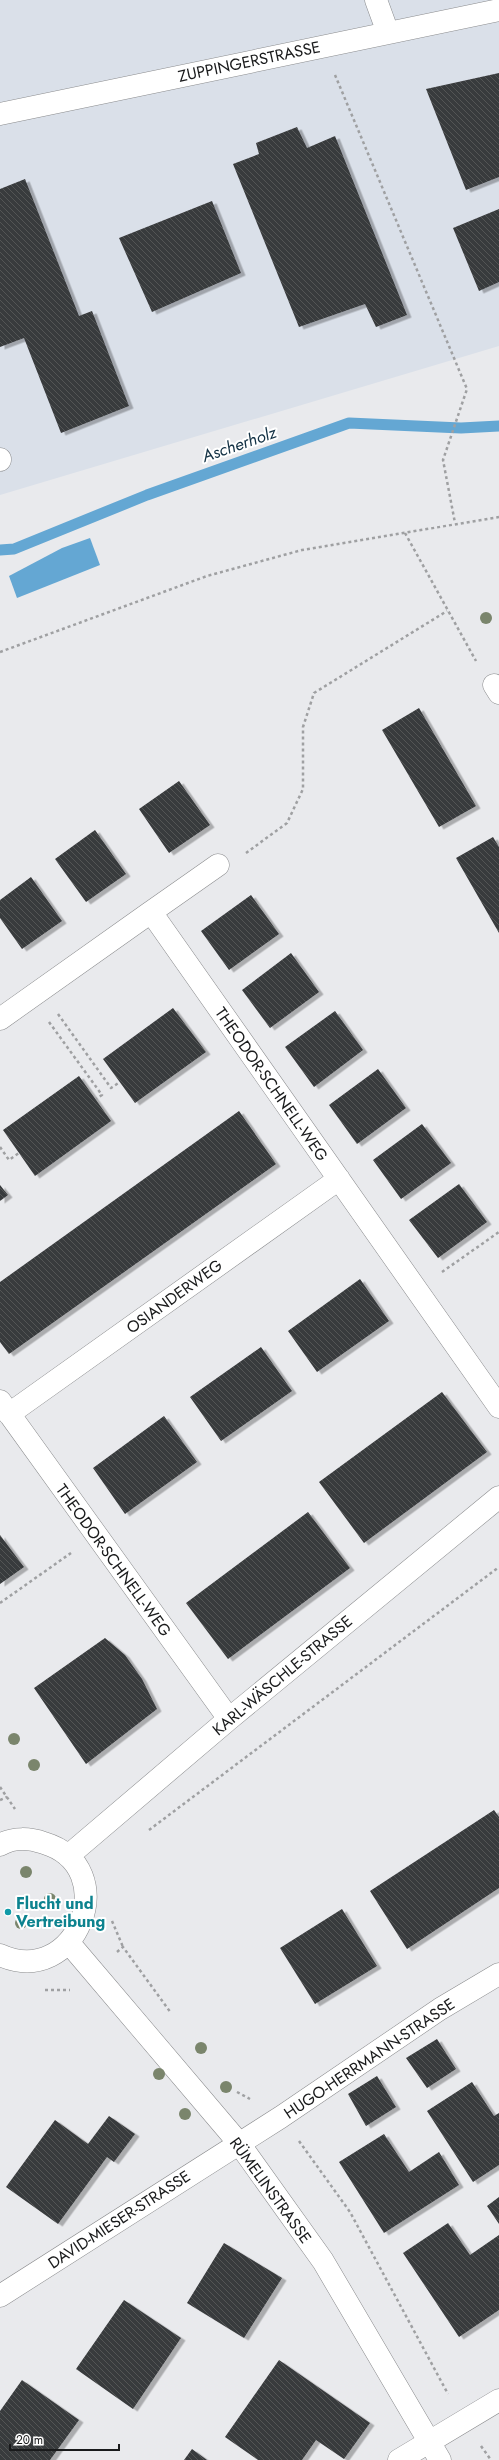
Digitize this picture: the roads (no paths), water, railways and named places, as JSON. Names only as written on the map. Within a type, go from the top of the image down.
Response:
[{"type":"street","points":[[376,0],[388,33]]},
{"type":"street","name":"ZUPPINGERSTRASSE","points":[[0,114],[499,10]]},
{"type":"street","points":[[0,1019],[218,865]]},
{"type":"street","name":"THEODOR-SCHNELL-WEG","points":[[151,912],[499,1407]]},
{"type":"street","name":"OSIANDERWEG","points":[[5,1407],[339,1179]]},
{"type":"street","name":"THEODOR-SCHNELL-WEG","points":[[5,1407],[228,1719]]},
{"type":"street","name":"KARL-WÄSCHLE-STRASSE","points":[[68,1856],[228,1719],[499,1497]]},
{"type":"street","points":[[0,1955],[17,1960],[36,1960],[54,1954],[69,1943],[79,1930],[87,1899],[84,1883],[78,1869],[68,1856],[53,1845],[34,1840],[1,1842]]},
{"type":"street","name":"RÜMELINSTRASSE","points":[[69,1943],[238,2142],[322,2261],[436,2451]]},
{"type":"street","name":"HUGO-HERRMANN-STRASSE","points":[[238,2142],[281,2117],[440,2009],[499,1974]]},
{"type":"street","name":"DAVID-MIESER-STRASSE","points":[[0,2296],[238,2142]]},
{"type":"street","points":[[399,2460],[436,2451],[464,2423],[499,2400]]},
{"type":"water","points":[[90,538],[100,565],[17,598],[9,576],[62,548]]},
{"type":"waterway","name":"Ascherholz","points":[[0,550],[14,549],[147,495],[349,423],[461,428],[499,426]]},
{"type":"place","name":"Flucht und Vertreibung","points":[[8,1912]]}]
